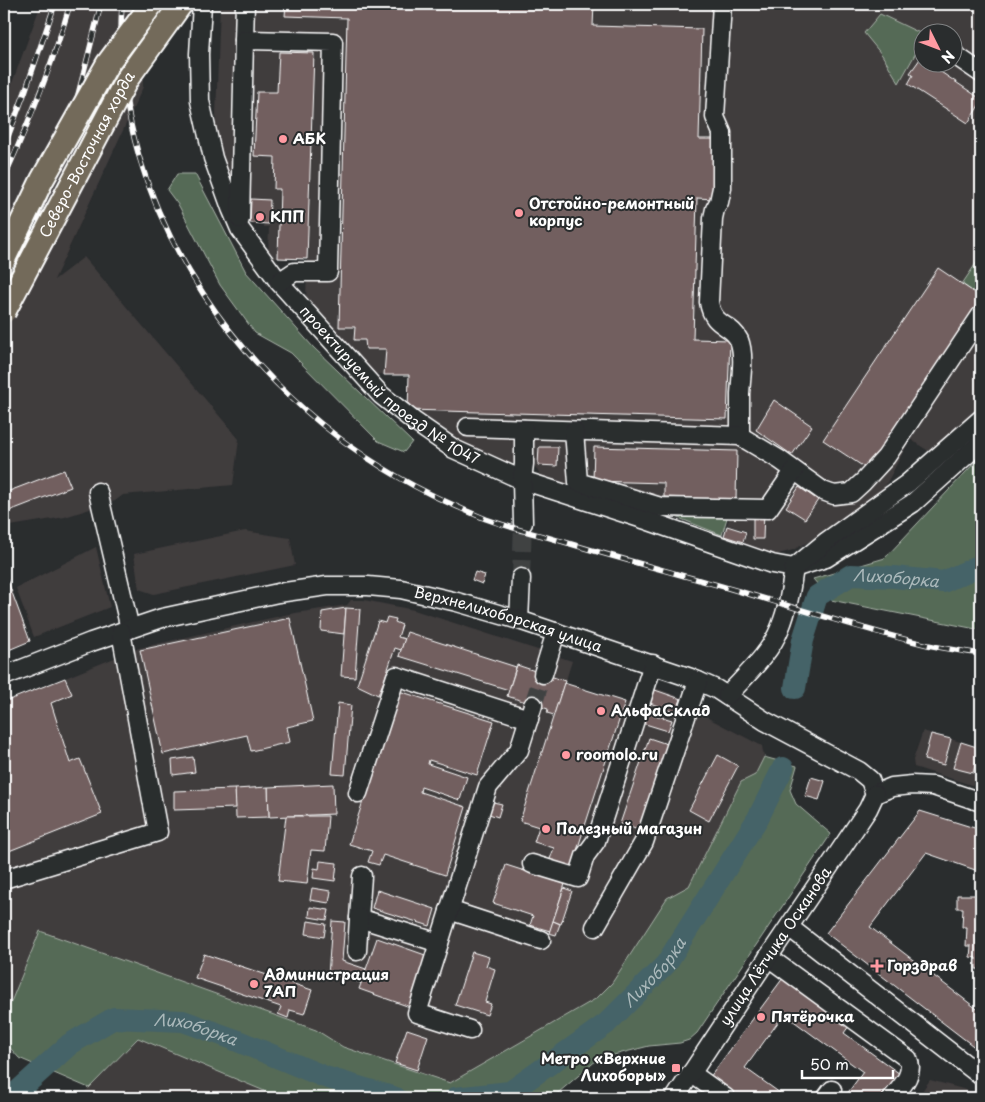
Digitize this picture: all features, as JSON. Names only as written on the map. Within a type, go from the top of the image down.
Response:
[{"type":"main road","name":"Северо-Восточная хорда","points":[[4,259],[42,180],[108,63],[152,4]]},
{"type":"main road","name":"Северо-Восточная хорда","points":[[4,312],[127,79],[181,4]]},
{"type":"street","name":"проектируемый проезд № 1047","points":[[202,4],[199,54],[200,101],[213,158],[240,229],[279,282],[375,388],[415,422],[454,449],[522,480],[649,521],[772,564],[794,568]]},
{"type":"street","points":[[240,229],[245,4]]},
{"type":"street","points":[[722,4],[715,117],[722,133],[722,188],[713,218],[709,302],[710,311],[716,321],[736,336],[739,342],[742,365],[740,436]]},
{"type":"street","points":[[244,40],[333,42],[328,272],[294,272],[279,282]]},
{"type":"street","points":[[962,60],[981,73]]},
{"type":"street","points":[[468,427],[740,436],[780,460],[822,491],[834,495],[851,493],[886,457],[981,315]]},
{"type":"street","points":[[727,696],[763,656],[780,629],[790,598],[794,568],[827,541],[908,483],[981,419]]},
{"type":"street","points":[[523,523],[524,429]]},
{"type":"street","points":[[574,431],[578,482],[661,507],[768,508],[794,471]]},
{"type":"street","points":[[794,568],[826,558],[913,502],[981,442]]},
{"type":"street","points":[[4,879],[158,832],[125,631],[98,492]]},
{"type":"street","points":[[519,620],[521,578]]},
{"type":"street","name":"Верхнелихоборская улица","points":[[4,676],[91,642],[162,618],[278,593],[335,586],[402,589],[457,602],[519,620],[698,680],[716,689],[765,721],[859,771],[870,780],[875,794]]},
{"type":"street","points":[[543,674],[556,632]]},
{"type":"street","points":[[532,864],[578,878],[585,856],[596,841],[653,664]]},
{"type":"street","points":[[358,793],[396,676],[531,712],[519,750],[488,787],[417,1012],[470,1030]]},
{"type":"street","points":[[595,927],[644,842],[698,680]]},
{"type":"street","points":[[875,794],[892,787],[933,786],[981,802]]},
{"type":"street","name":"улица Лётчика Осканова","points":[[675,1098],[868,809],[875,794]]},
{"type":"street","points":[[357,951],[362,876]]},
{"type":"street","points":[[449,910],[541,940]]},
{"type":"street","points":[[359,918],[439,943]]},
{"type":"street","points":[[789,927],[981,1076]]},
{"type":"street","points":[[768,957],[908,1060],[911,1069],[909,1075],[892,1098]]},
{"type":"street","points":[[691,1073],[726,1098]]},
{"type":"shaded area","points":[[41,4],[143,4],[143,87],[54,280],[84,257],[239,439],[233,485],[123,495],[115,501],[65,517],[4,527],[4,105]]},
{"type":"shaded area","points":[[220,4],[981,4],[981,406],[933,454],[910,439],[880,496],[812,540],[793,550],[775,555],[758,552],[743,545],[747,531],[727,525],[732,510],[544,483],[534,464],[494,463],[452,440],[408,410],[409,375],[369,374],[306,304],[307,259],[268,258],[269,227],[264,227],[264,224],[250,223],[251,191],[228,190],[215,145]]},
{"type":"shaded area","points":[[245,531],[290,538],[295,565],[154,594],[139,589],[134,554]]},
{"type":"shaded area","points":[[96,547],[110,607],[34,637],[16,588]]},
{"type":"shaded area","points":[[351,600],[364,600],[414,610],[572,661],[565,683],[645,708],[653,687],[703,706],[708,718],[762,746],[764,757],[755,775],[741,782],[689,886],[667,898],[612,983],[597,998],[450,1083],[343,1047],[316,1030],[40,932],[4,1019],[4,703],[139,648],[289,614],[347,605]]},
{"type":"shaded area","points":[[923,731],[981,748],[981,788],[914,767],[913,760]]},
{"type":"shaded area","points":[[138,1038],[281,1098],[79,1098]]},
{"type":"shaded area","points":[[930,1080],[981,1094],[981,1098],[917,1098]]},
{"type":"green space","points":[[880,14],[912,29],[912,60],[899,83],[882,55],[864,33]]},
{"type":"green space","points":[[177,174],[195,174],[246,272],[313,347],[412,442],[404,452],[378,441],[291,353],[255,333],[220,285],[179,206],[167,190]]},
{"type":"green space","points":[[981,256],[981,297],[962,284]]},
{"type":"green space","points":[[981,456],[981,630],[831,600],[813,579],[885,558]]},
{"type":"green space","points":[[729,511],[722,535],[666,513]]},
{"type":"green space","points":[[764,757],[797,766],[790,790],[796,804],[831,834],[697,1033],[689,1040],[680,1043],[649,1046],[598,1059],[552,1098],[281,1098],[138,1038],[89,1088],[19,1058],[4,1041],[4,1019],[40,931],[316,1030],[343,1047],[450,1083],[597,998],[612,983],[667,898],[689,886],[741,782],[755,775]]},
{"type":"building","name":"Отстойно-ремонтный корпус","points":[[286,4],[594,4],[593,26],[702,29],[699,139],[716,139],[714,199],[697,198],[693,339],[730,340],[727,419],[408,410],[409,375],[384,375],[386,349],[366,349],[365,340],[354,340],[355,327],[339,327],[347,18],[285,16]]},
{"type":"building","name":"АБК","points":[[279,52],[314,53],[307,259],[278,258],[280,189],[274,189],[275,157],[254,156],[257,92],[277,92]]},
{"type":"building","points":[[912,70],[912,72],[941,72],[981,99],[981,102],[968,123],[908,84],[913,75],[910,73]]},
{"type":"building","name":"КПП","points":[[251,199],[270,200],[269,224],[250,223]]},
{"type":"building","points":[[938,268],[981,298],[867,469],[823,440]]},
{"type":"building","points":[[774,400],[812,426],[792,455],[756,430]]},
{"type":"building","points":[[539,447],[558,447],[557,466],[538,465]]},
{"type":"building","points":[[594,447],[737,451],[736,500],[664,497],[664,483],[593,481]]},
{"type":"building","points":[[64,470],[71,487],[4,513],[4,493]]},
{"type":"building","points":[[799,487],[818,500],[805,519],[786,507]]},
{"type":"building","points":[[753,509],[764,510],[763,539],[753,539]]},
{"type":"building","points":[[727,526],[746,532],[743,542],[724,536]]},
{"type":"building","points":[[4,571],[30,641],[4,652]]},
{"type":"building","points":[[475,572],[485,575],[482,584],[472,580]]},
{"type":"building","points":[[346,608],[344,634],[321,631],[322,612]]},
{"type":"building","points":[[346,608],[360,609],[355,677],[341,676]]},
{"type":"building","points":[[387,617],[396,619],[395,622],[402,625],[398,637],[405,639],[401,650],[395,648],[378,695],[357,685],[378,621],[385,623]]},
{"type":"building","points":[[290,618],[313,721],[287,727],[290,742],[251,751],[247,735],[163,754],[140,650]]},
{"type":"building","points":[[407,632],[516,667],[509,690],[399,656]]},
{"type":"building","points":[[517,665],[565,681],[554,715],[547,713],[548,709],[507,696]]},
{"type":"building","points":[[65,678],[72,694],[51,703],[70,763],[80,759],[102,814],[4,853],[4,702]]},
{"type":"building","points":[[564,683],[625,702],[571,869],[549,862],[554,848],[534,842],[539,827],[520,821]]},
{"type":"building","points":[[655,690],[681,699],[676,713],[650,703]]},
{"type":"building","points":[[399,691],[494,721],[477,775],[429,760],[428,764],[467,777],[460,800],[421,787],[420,792],[466,807],[445,875],[383,855],[379,865],[368,862],[372,851],[349,844]]},
{"type":"building","points":[[338,703],[351,705],[345,775],[332,774]]},
{"type":"building","points":[[645,712],[672,720],[668,731],[642,723]]},
{"type":"building","points":[[931,734],[951,739],[944,765],[924,760]]},
{"type":"building","points":[[649,738],[670,745],[642,831],[620,824]]},
{"type":"building","points":[[961,742],[980,748],[973,773],[953,768]]},
{"type":"building","points":[[718,755],[738,766],[709,821],[689,810]]},
{"type":"building","points":[[193,757],[195,772],[173,775],[172,760]]},
{"type":"building","points":[[811,777],[825,781],[819,800],[805,796]]},
{"type":"building","points":[[333,784],[334,814],[269,817],[268,787]]},
{"type":"building","points":[[268,787],[269,817],[236,818],[235,789]]},
{"type":"building","points":[[235,789],[236,808],[174,810],[174,791]]},
{"type":"building","points":[[493,802],[502,804],[498,817],[489,814]]},
{"type":"building","points":[[920,811],[981,830],[981,872],[926,853],[870,927],[981,1012],[981,1052],[826,933]]},
{"type":"building","points":[[286,816],[328,816],[325,851],[311,850],[307,884],[278,881]]},
{"type":"building","points":[[320,861],[337,863],[335,881],[313,878],[314,868],[319,869]]},
{"type":"building","points":[[506,865],[565,884],[550,931],[530,925],[533,916],[493,903]]},
{"type":"building","points":[[312,888],[331,891],[329,903],[310,900]]},
{"type":"building","points":[[564,888],[572,891],[561,924],[553,921]]},
{"type":"building","points":[[377,890],[435,909],[430,926],[372,908]]},
{"type":"building","points":[[957,895],[981,895],[981,984],[978,984],[979,969],[976,969],[976,958],[970,957],[971,946],[966,946],[967,927],[962,927],[963,908],[957,908]]},
{"type":"building","points":[[310,907],[329,910],[327,920],[309,917]]},
{"type":"building","points":[[308,921],[326,924],[324,937],[306,934]]},
{"type":"building","points":[[332,921],[345,922],[342,961],[366,969],[361,983],[341,976],[328,976]]},
{"type":"building","points":[[553,921],[560,924],[556,935],[549,933]]},
{"type":"building","points":[[377,938],[428,956],[410,1007],[359,989]]},
{"type":"building","points":[[472,952],[489,957],[486,966],[495,969],[485,1002],[491,1004],[487,1015],[455,1005]]},
{"type":"building","name":"Администрация 7АП","points":[[204,954],[312,990],[304,1014],[290,1010],[288,1018],[278,1014],[281,1007],[195,978]]},
{"type":"building","points":[[783,978],[849,1026],[844,1033],[900,1074],[882,1098],[844,1098],[863,1072],[784,1014],[745,1068],[787,1098],[739,1098],[710,1077]]},
{"type":"building","points":[[407,1029],[428,1036],[417,1070],[395,1063]]},
{"type":"waterway","name":"Лихоборка","points":[[795,688],[803,640],[817,596],[851,575],[943,582],[981,565]]},
{"type":"waterway","name":"Лихоборка","points":[[455,1098],[510,1092],[606,1024],[666,964],[758,818],[783,768]]},
{"type":"waterway","name":"Лихоборка","points":[[15,1098],[16,1093],[70,1044],[114,1018],[183,1021],[233,1039],[325,1077],[396,1098]]},
{"type":"tunnel","points":[[521,578],[523,523]]},
{"type":"tunnel","points":[[533,705],[543,674]]},
{"type":"railway","points":[[4,147],[55,4]]},
{"type":"railway","points":[[4,178],[40,92],[70,4]]},
{"type":"railway","points":[[4,291],[41,209],[60,158],[77,100],[101,4]]},
{"type":"railway","points":[[122,4],[124,81],[139,156],[166,227],[204,294],[250,355],[305,410],[366,457],[432,495],[479,516],[505,525],[873,631],[928,645],[981,654]]},
{"type":"place","name":"АБК","points":[[283,139]]},
{"type":"place","name":"Отстойно-ремонтный корпус","points":[[519,213]]},
{"type":"place","name":"КПП","points":[[260,217]]},
{"type":"place","name":"АльфаСклад","points":[[601,711]]},
{"type":"place","name":"roomolo.ru","points":[[566,755]]},
{"type":"place","name":"Полезный магазин","points":[[546,829]]},
{"type":"place","name":"Горздрав","points":[[877,966]]},
{"type":"place","name":"Администрация 7АП","points":[[254,984]]},
{"type":"place","name":"Пятёрочка","points":[[761,1017]]},
{"type":"place","name":"Метро «Верхние Лихоборы»","points":[[676,1068]]}]
